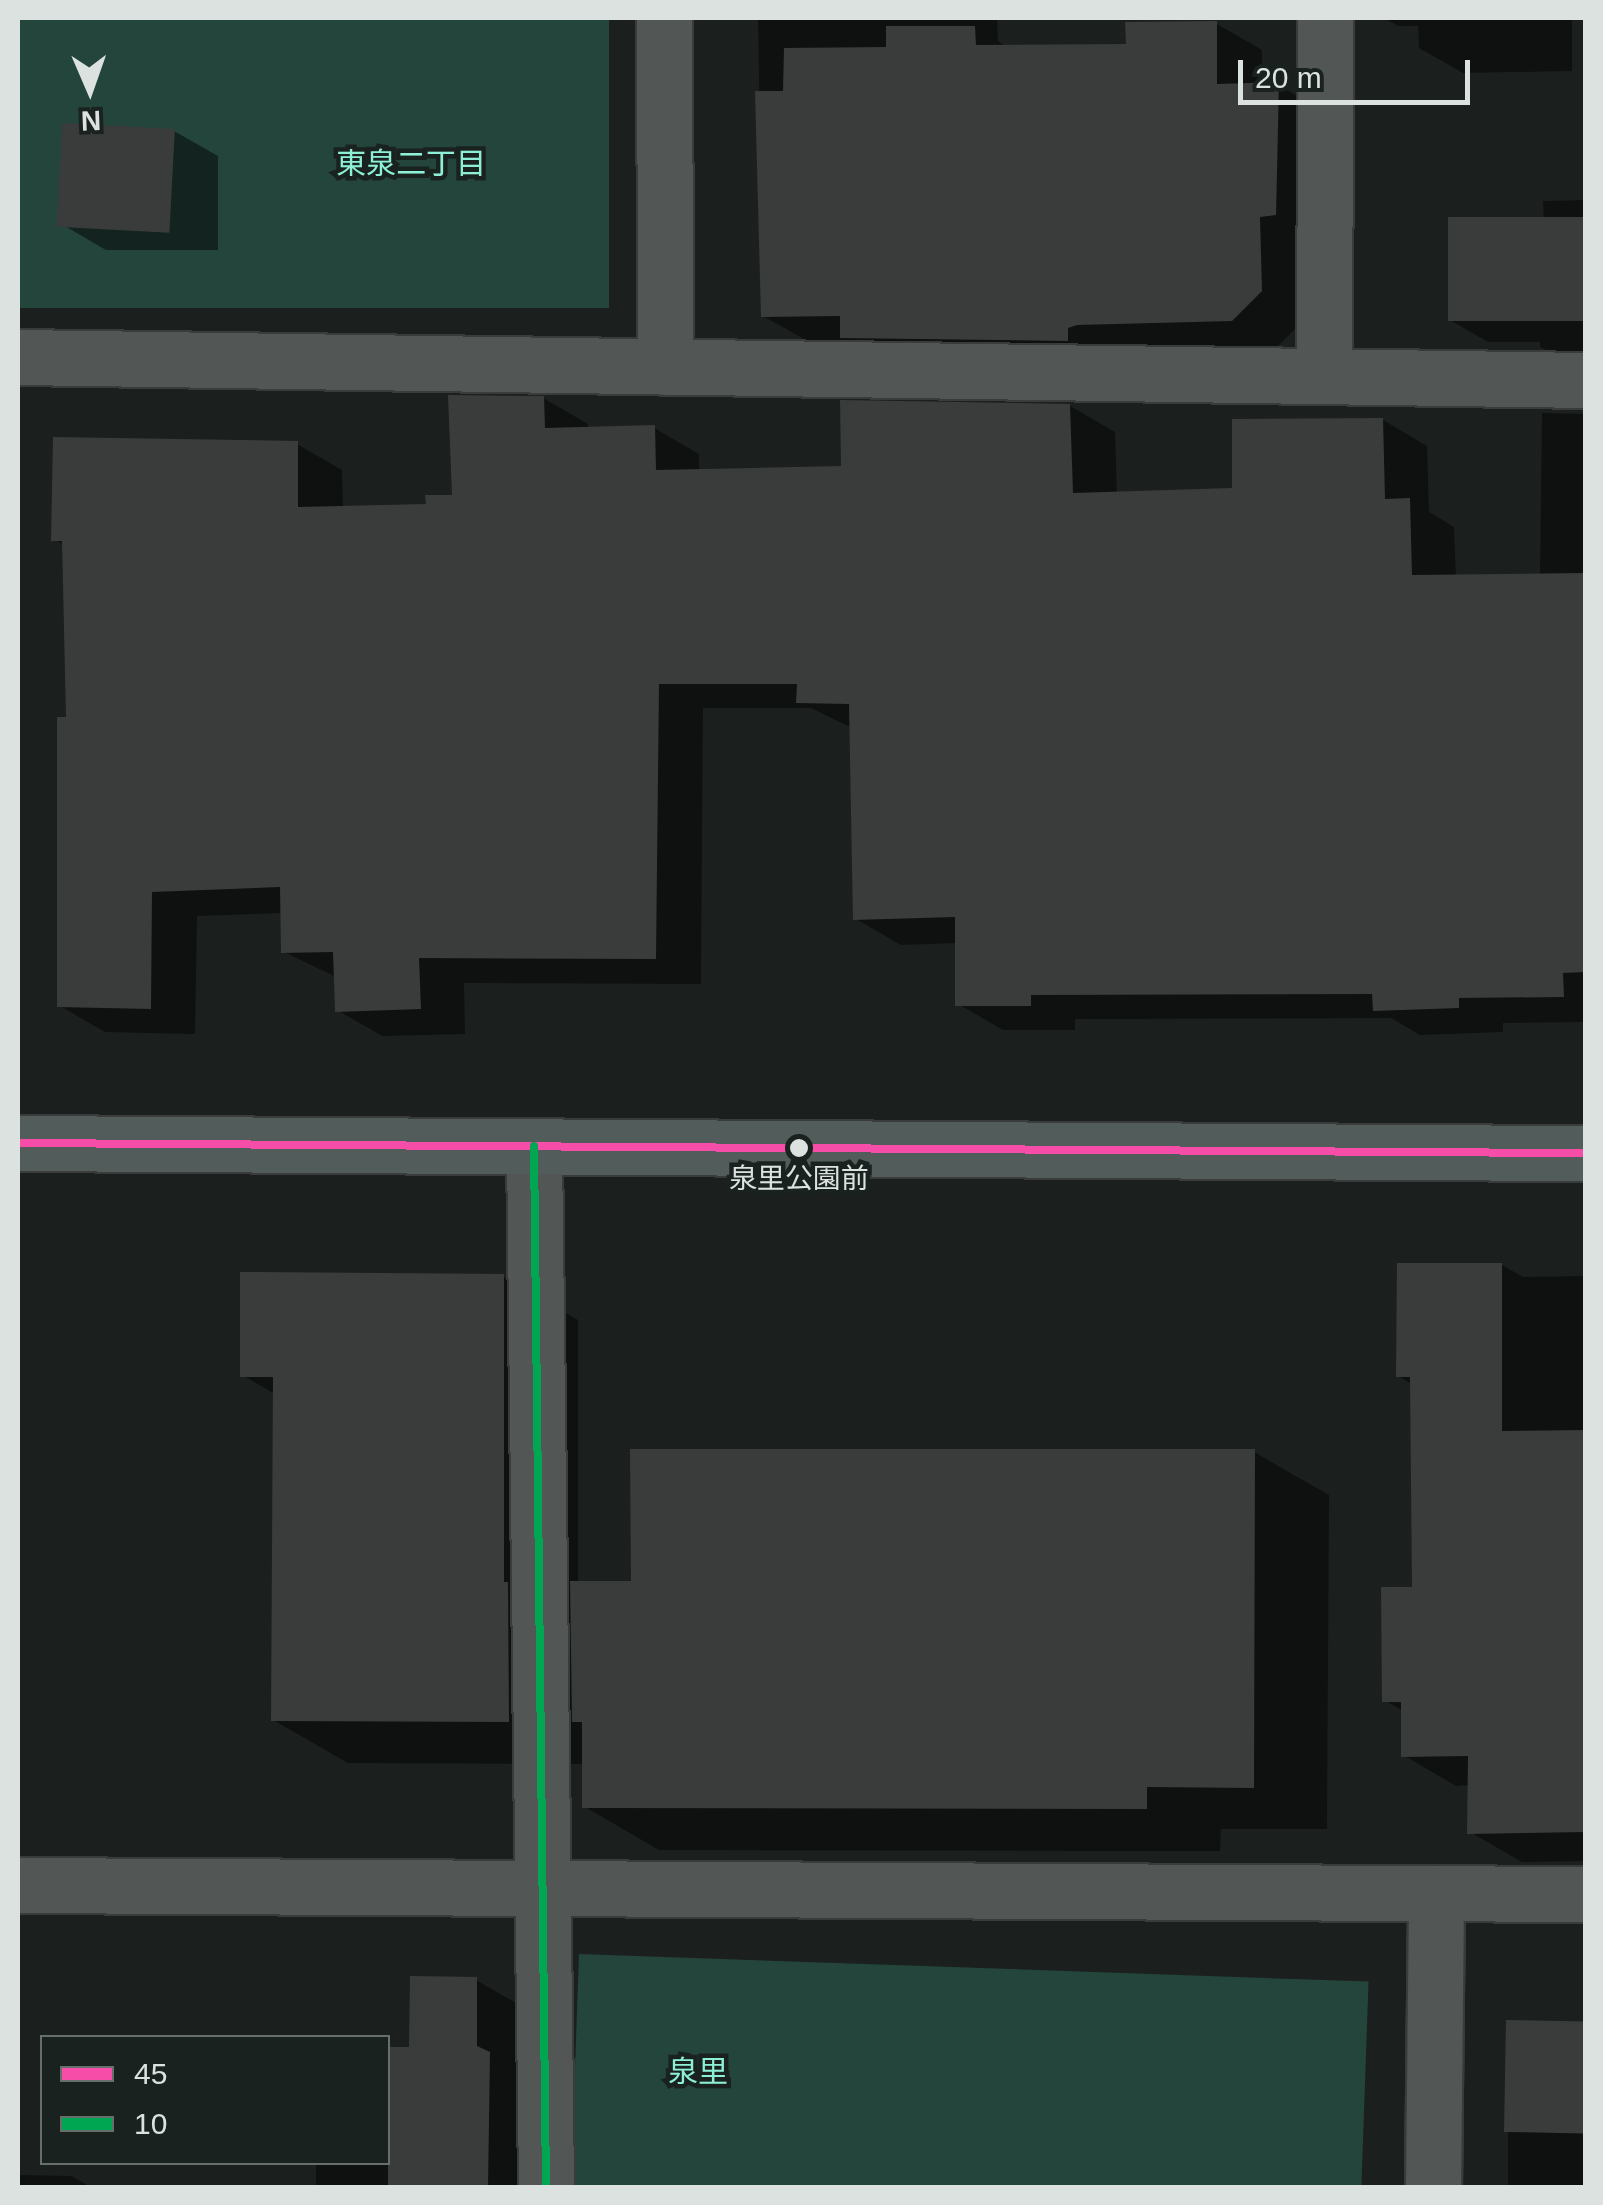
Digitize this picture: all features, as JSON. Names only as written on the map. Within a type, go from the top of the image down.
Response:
[{"type":"main road","points":[[18,1143],[1586,1152]]},
{"type":"street","points":[[664,18],[665,367]]},
{"type":"street","points":[[1324,376],[1325,18]]},
{"type":"street","points":[[18,357],[1586,380]]},
{"type":"street","points":[[534,1146],[546,2188]]},
{"type":"street","points":[[18,1886],[1586,1894]]},
{"type":"street","points":[[1433,2188],[1436,1894]]},
{"type":"green space","name":"東泉二丁目","points":[[18,18],[609,18],[609,308],[18,308]]},
{"type":"green space","name":"泉里","points":[[579,1954],[1369,1982],[1361,2188],[571,2187]]},
{"type":"building","points":[[1217,21],[1217,84],[1279,82],[1276,215],[1260,217],[1262,291],[1232,321],[1077,325],[1068,328],[1068,341],[840,338],[840,316],[761,317],[755,91],[783,91],[784,48],[886,47],[886,26],[975,26],[976,45],[1126,44],[1125,22]]},
{"type":"building","points":[[62,123],[175,129],[169,233],[57,227]]},
{"type":"building","points":[[1448,217],[1586,217],[1586,321],[1448,321]]},
{"type":"building","points":[[448,395],[544,396],[545,428],[655,425],[656,470],[841,466],[840,400],[1070,404],[1073,493],[1232,488],[1232,419],[1383,418],[1385,499],[1410,498],[1412,575],[1586,573],[1586,972],[1563,973],[1564,997],[1459,998],[1459,1008],[1373,1011],[1372,994],[1031,995],[1031,1006],[955,1006],[955,917],[853,920],[849,704],[796,703],[797,684],[659,684],[656,959],[419,958],[421,1009],[335,1012],[333,952],[281,953],[280,887],[152,892],[151,1009],[57,1007],[57,717],[66,717],[62,541],[51,541],[53,437],[298,441],[298,507],[426,504],[425,495],[452,495]]},
{"type":"building","points":[[1397,1263],[1502,1263],[1502,1431],[1586,1430],[1586,1832],[1467,1834],[1468,1756],[1401,1757],[1401,1702],[1382,1702],[1381,1587],[1412,1587],[1410,1377],[1396,1377]]},
{"type":"building","points":[[240,1272],[504,1274],[504,1582],[508,1582],[509,1722],[271,1721],[273,1377],[240,1377]]},
{"type":"building","points":[[630,1449],[1255,1449],[1254,1788],[1147,1787],[1147,1809],[582,1808],[582,1722],[572,1722],[570,1581],[631,1581]]},
{"type":"building","points":[[410,1976],[477,1977],[477,2046],[490,2052],[488,2188],[388,2188],[390,2047],[409,2047]]},
{"type":"building","points":[[1506,2020],[1586,2021],[1584,2133],[1504,2132]]},
{"type":"transit line","name":"45","points":[[18,1143],[1586,1153]]},
{"type":"transit line","name":"10","points":[[534,1146],[546,2188]]},
{"type":"place","name":"泉里公園前","points":[[799,1148]]}]
